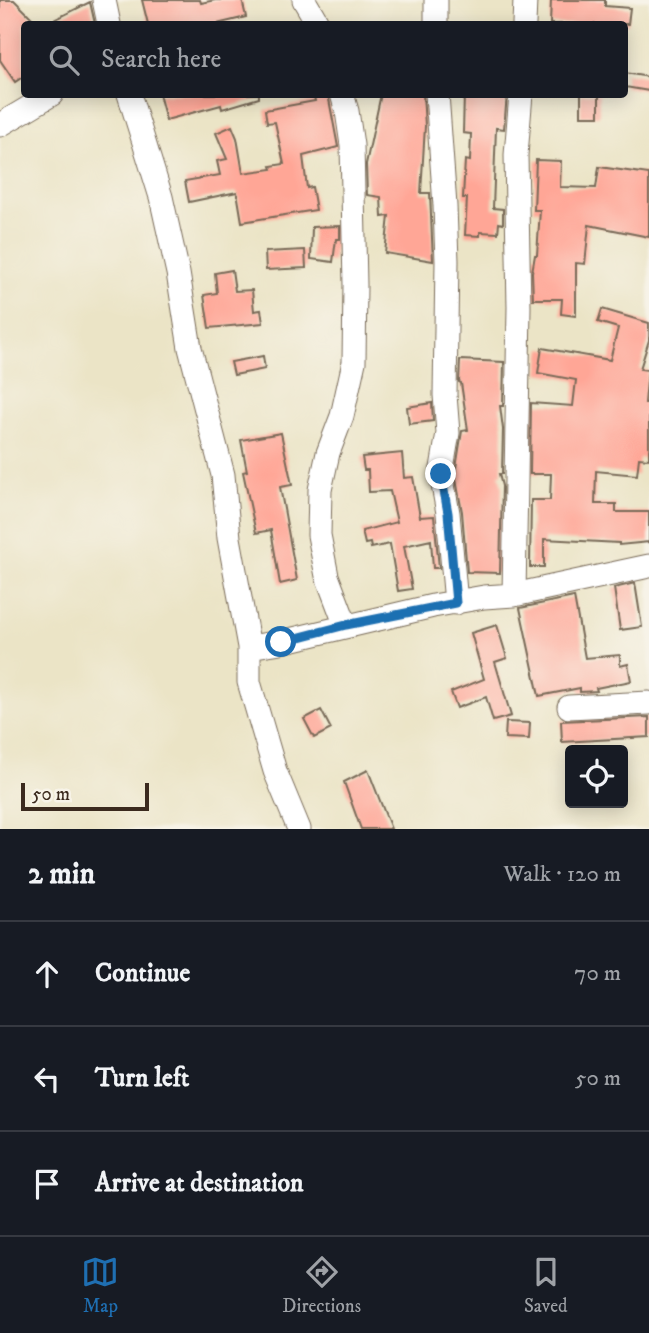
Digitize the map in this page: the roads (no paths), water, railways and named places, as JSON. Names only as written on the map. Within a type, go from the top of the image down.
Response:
[{"type":"street","points":[[104,0],[108,21]]},
{"type":"street","points":[[304,0],[316,21]]},
{"type":"street","points":[[436,0],[436,21]]},
{"type":"street","points":[[524,21],[525,0]]},
{"type":"street","points":[[0,125],[45,98]]},
{"type":"street","points":[[130,98],[161,197],[178,273],[190,348],[223,475],[229,538],[248,648],[249,682],[275,771],[299,829]]},
{"type":"street","points":[[343,98],[352,145],[354,362],[342,416],[328,453],[320,490],[319,535],[327,576],[346,625]]},
{"type":"street","points":[[437,98],[447,261],[448,433],[441,474],[448,513],[456,603]]},
{"type":"street","points":[[514,595],[519,307],[516,155],[521,98]]},
{"type":"street","points":[[248,648],[346,625],[484,597],[514,595],[649,566]]},
{"type":"street","points":[[569,707],[649,703]]}]
